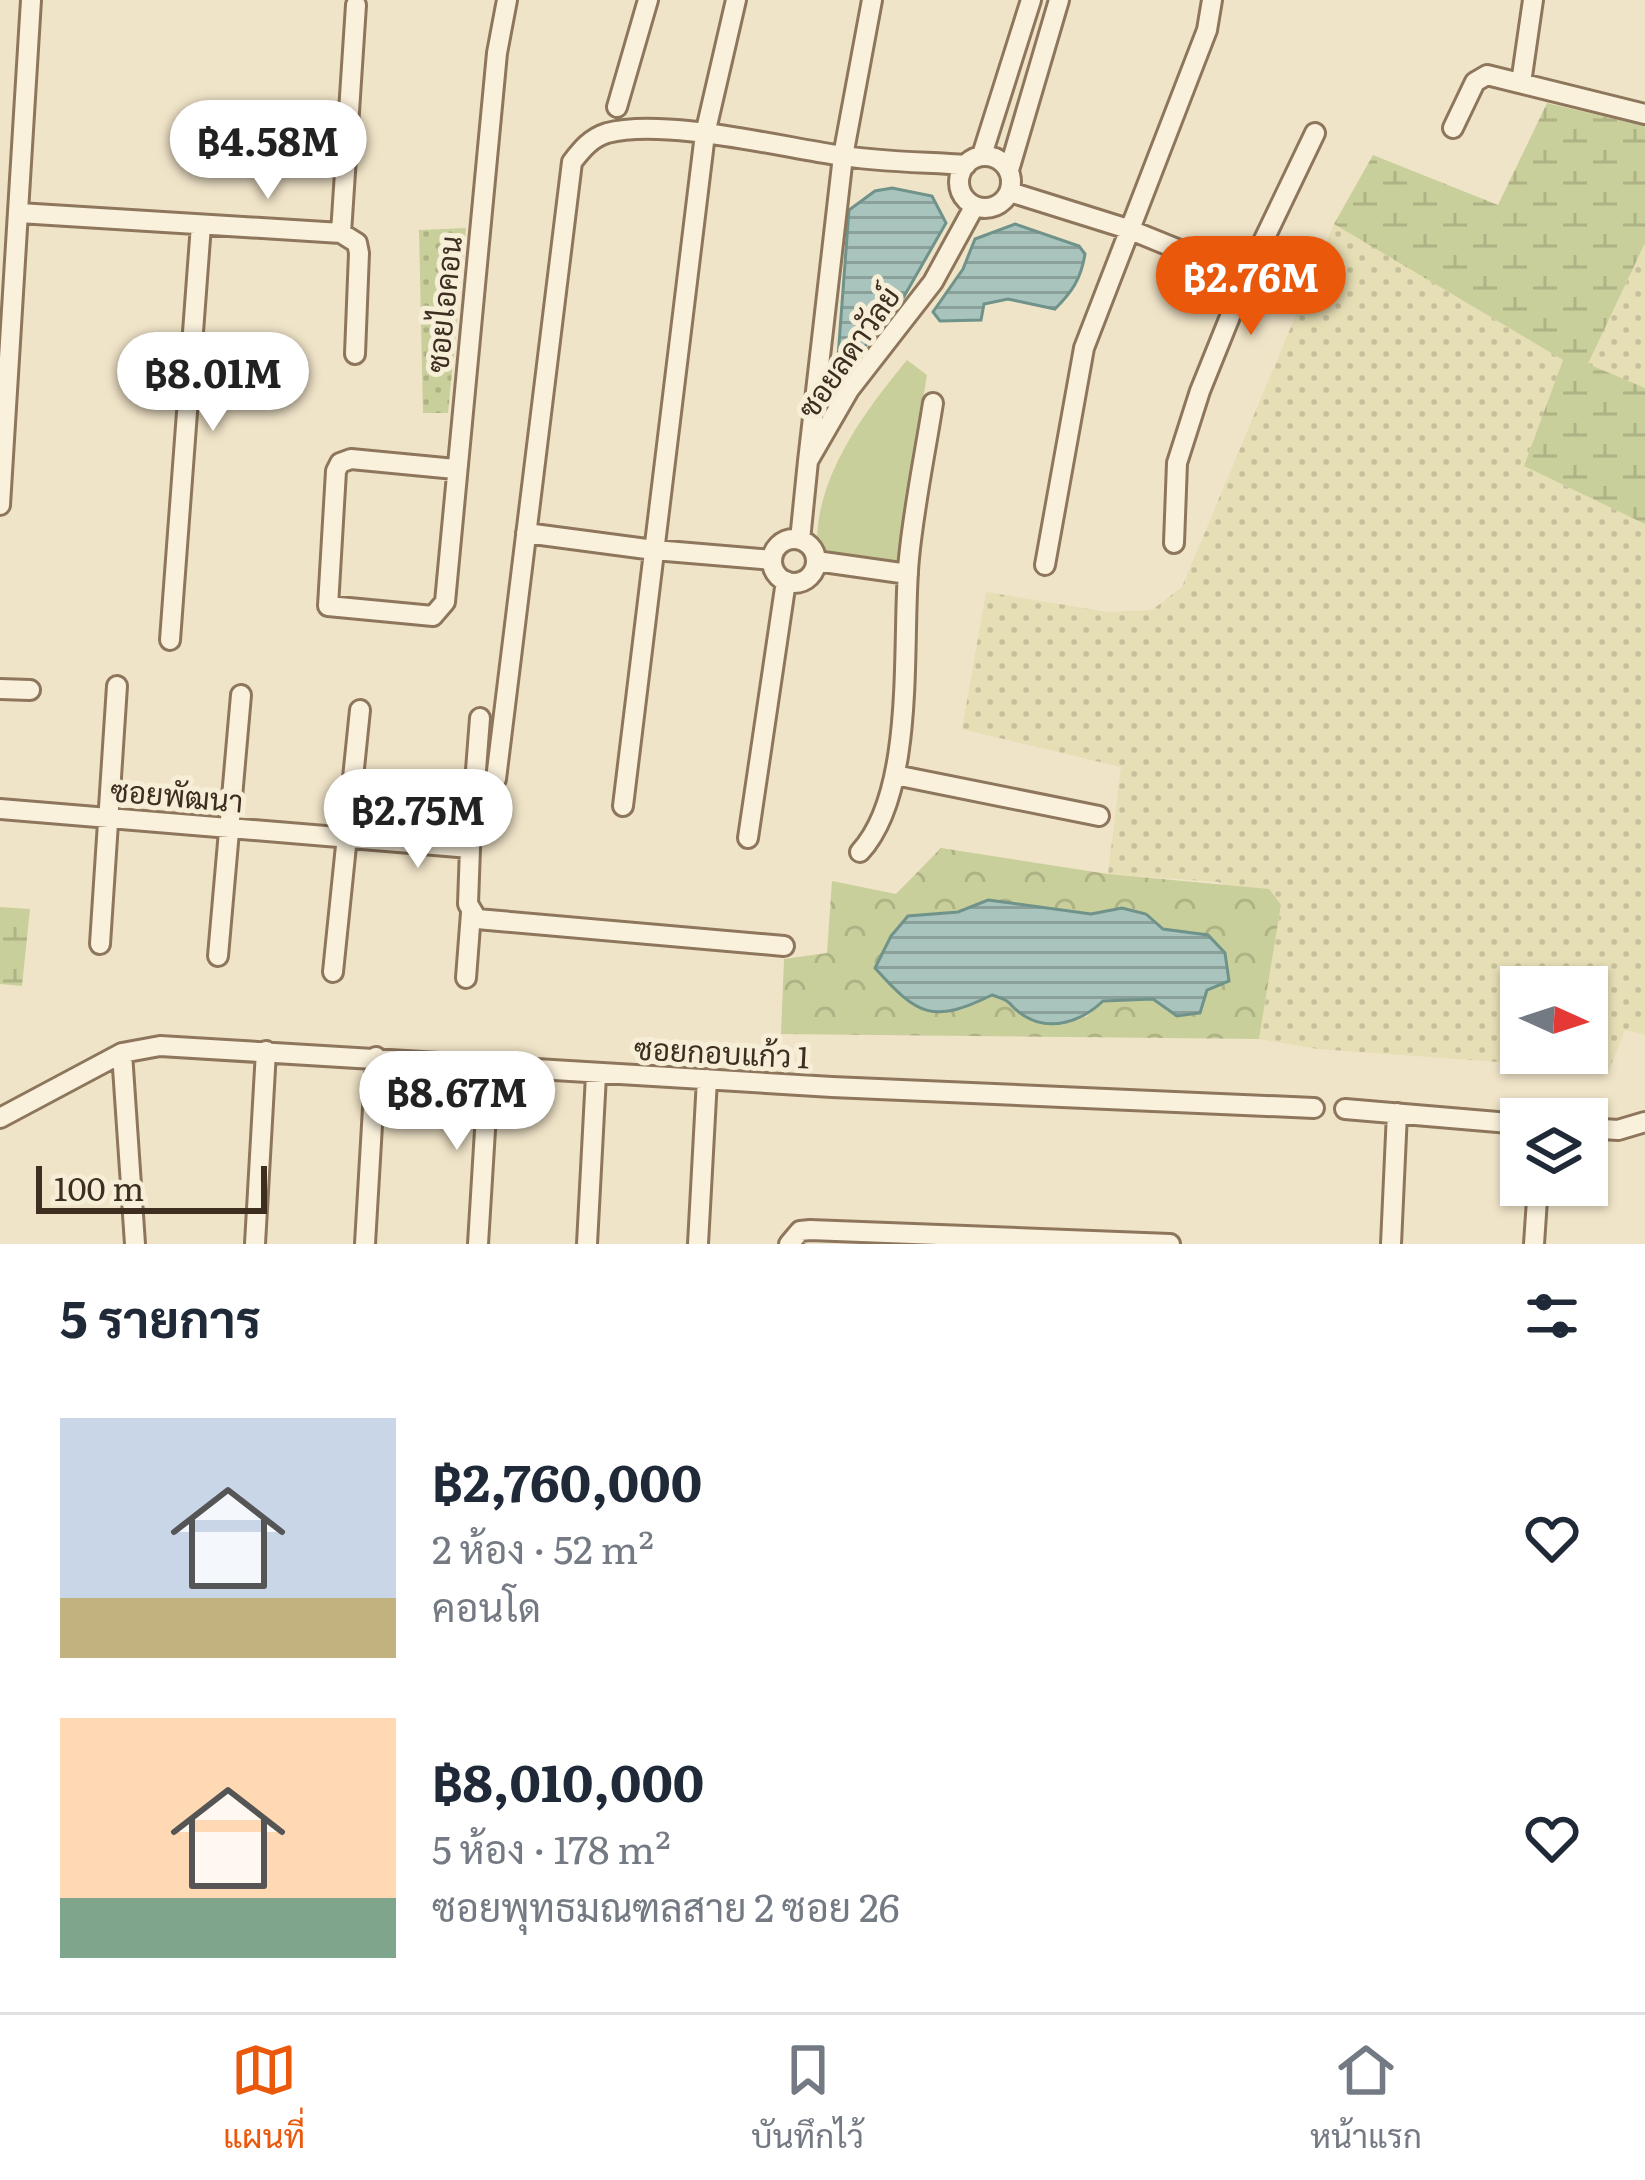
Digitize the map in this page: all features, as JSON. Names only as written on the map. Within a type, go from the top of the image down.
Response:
[{"type":"street","points":[[0,505],[31,0]]},
{"type":"street","name":"ซอยไอคอน","points":[[455,470],[351,459],[340,464],[328,606],[433,616],[445,602],[497,53],[507,0]]},
{"type":"street","points":[[616,107],[648,0]]},
{"type":"street","points":[[623,806],[705,134],[736,0]]},
{"type":"street","points":[[808,461],[843,156],[872,0]]},
{"type":"street","points":[[1031,0],[974,160],[958,182],[960,192],[974,207],[995,207],[1010,192],[1009,170],[1058,0]]},
{"type":"street","points":[[1045,566],[1084,348],[1207,30],[1212,0]]},
{"type":"street","points":[[1521,83],[1533,0]]},
{"type":"street","points":[[341,233],[356,5]]},
{"type":"street","points":[[1453,128],[1480,78],[1494,75],[1645,114]]},
{"type":"street","points":[[496,779],[572,162],[586,143],[628,130],[705,134],[843,156],[1002,161],[1009,170]]},
{"type":"street","points":[[1174,542],[1177,463],[1200,392],[1246,277],[1315,133]]},
{"type":"street","points":[[1010,192],[1128,229],[1246,277]]},
{"type":"street","name":"ซอยลดาวัลย์","points":[[800,540],[808,461],[849,390],[933,282],[974,207]]},
{"type":"street","points":[[19,213],[341,233],[357,243],[359,253],[356,354]]},
{"type":"street","points":[[170,640],[201,225]]},
{"type":"street","points":[[860,852],[876,835],[895,775],[908,574],[933,403]]},
{"type":"street","points":[[526,533],[772,560]]},
{"type":"street","points":[[800,540],[809,545],[816,562],[808,578],[786,581],[778,576],[772,560],[785,541],[800,540]]},
{"type":"street","points":[[816,562],[908,574]]},
{"type":"street","points":[[748,838],[786,581]]},
{"type":"street","points":[[100,944],[117,686]]},
{"type":"street","points":[[0,689],[30,690]]},
{"type":"street","points":[[218,956],[241,695]]},
{"type":"street","points":[[332,972],[360,710]]},
{"type":"street","points":[[466,978],[480,718]]},
{"type":"street","points":[[895,775],[1099,816]]},
{"type":"street","name":"ซอยพัฒนา","points":[[0,809],[470,848]]},
{"type":"street","points":[[471,913],[477,919],[784,946]]},
{"type":"street","name":"ซอยกอบแก้ว 1","points":[[0,1118],[122,1053],[160,1046],[489,1064],[596,1075],[1315,1108]]},
{"type":"street","points":[[255,1244],[266,1051]]},
{"type":"street","points":[[122,1053],[135,1244]]},
{"type":"street","points":[[365,1244],[376,1057]]},
{"type":"street","points":[[478,1244],[489,1064]]},
{"type":"street","points":[[587,1244],[596,1075]]},
{"type":"street","points":[[698,1244],[707,1079]]},
{"type":"street","points":[[1345,1109],[1500,1122]]},
{"type":"street","points":[[1391,1244],[1397,1113]]},
{"type":"street","points":[[1608,1129],[1645,1122]]},
{"type":"street","points":[[1534,1244],[1537,1206]]},
{"type":"street","points":[[789,1244],[800,1231],[871,1238],[1170,1244]]},
{"type":"shaded area","points":[[1334,224],[1563,360],[1524,466],[1645,524],[1645,1035],[1625,1030],[1608,1070],[1608,966],[1500,966],[1500,1062],[1318,1049],[1259,1039],[1281,906],[1218,882],[1108,874],[1121,767],[962,729],[986,592],[1108,612],[1152,610],[1182,587]]},
{"type":"shaded area","points":[[1645,243],[1645,388],[1588,365]]},
{"type":"green space","points":[[1547,103],[1645,126],[1645,243],[1588,364],[1645,388],[1645,524],[1524,466],[1563,360],[1334,224],[1373,155],[1498,205]]},
{"type":"green space","points":[[466,228],[448,413],[423,413],[419,230]]},
{"type":"green space","points":[[907,360],[927,375],[896,565],[828,554],[817,546],[824,495],[834,470],[860,423]]},
{"type":"green space","points":[[941,848],[1108,874],[1269,889],[1281,905],[1259,1039],[781,1034],[784,959],[827,953],[832,881],[896,894]],"holes":[[[988,900],[1091,914],[1123,908],[1146,914],[1163,929],[1208,936],[1200,1013],[1177,1016],[1153,999],[1102,1001],[1086,1017],[991,995],[961,1010],[908,916],[958,912]]]},
{"type":"green space","points":[[0,907],[30,909],[22,986],[0,984]]},
{"type":"water","points":[[892,188],[932,196],[946,223],[902,300],[892,292],[867,322],[876,333],[852,362],[844,364],[838,357],[849,210],[875,191]]},
{"type":"water","points":[[1015,224],[1079,246],[1085,254],[1066,297],[1055,309],[1008,299],[984,304],[981,320],[940,321],[933,312],[963,269],[975,239]]},
{"type":"water","points":[[988,900],[1091,914],[1122,908],[1146,914],[1163,929],[1208,935],[1225,953],[1229,981],[1207,990],[1200,1013],[1177,1016],[1153,999],[1103,1001],[1076,1019],[1055,1024],[1033,1020],[992,995],[955,1010],[928,1010],[903,997],[875,968],[891,936],[908,916],[958,912]]}]
